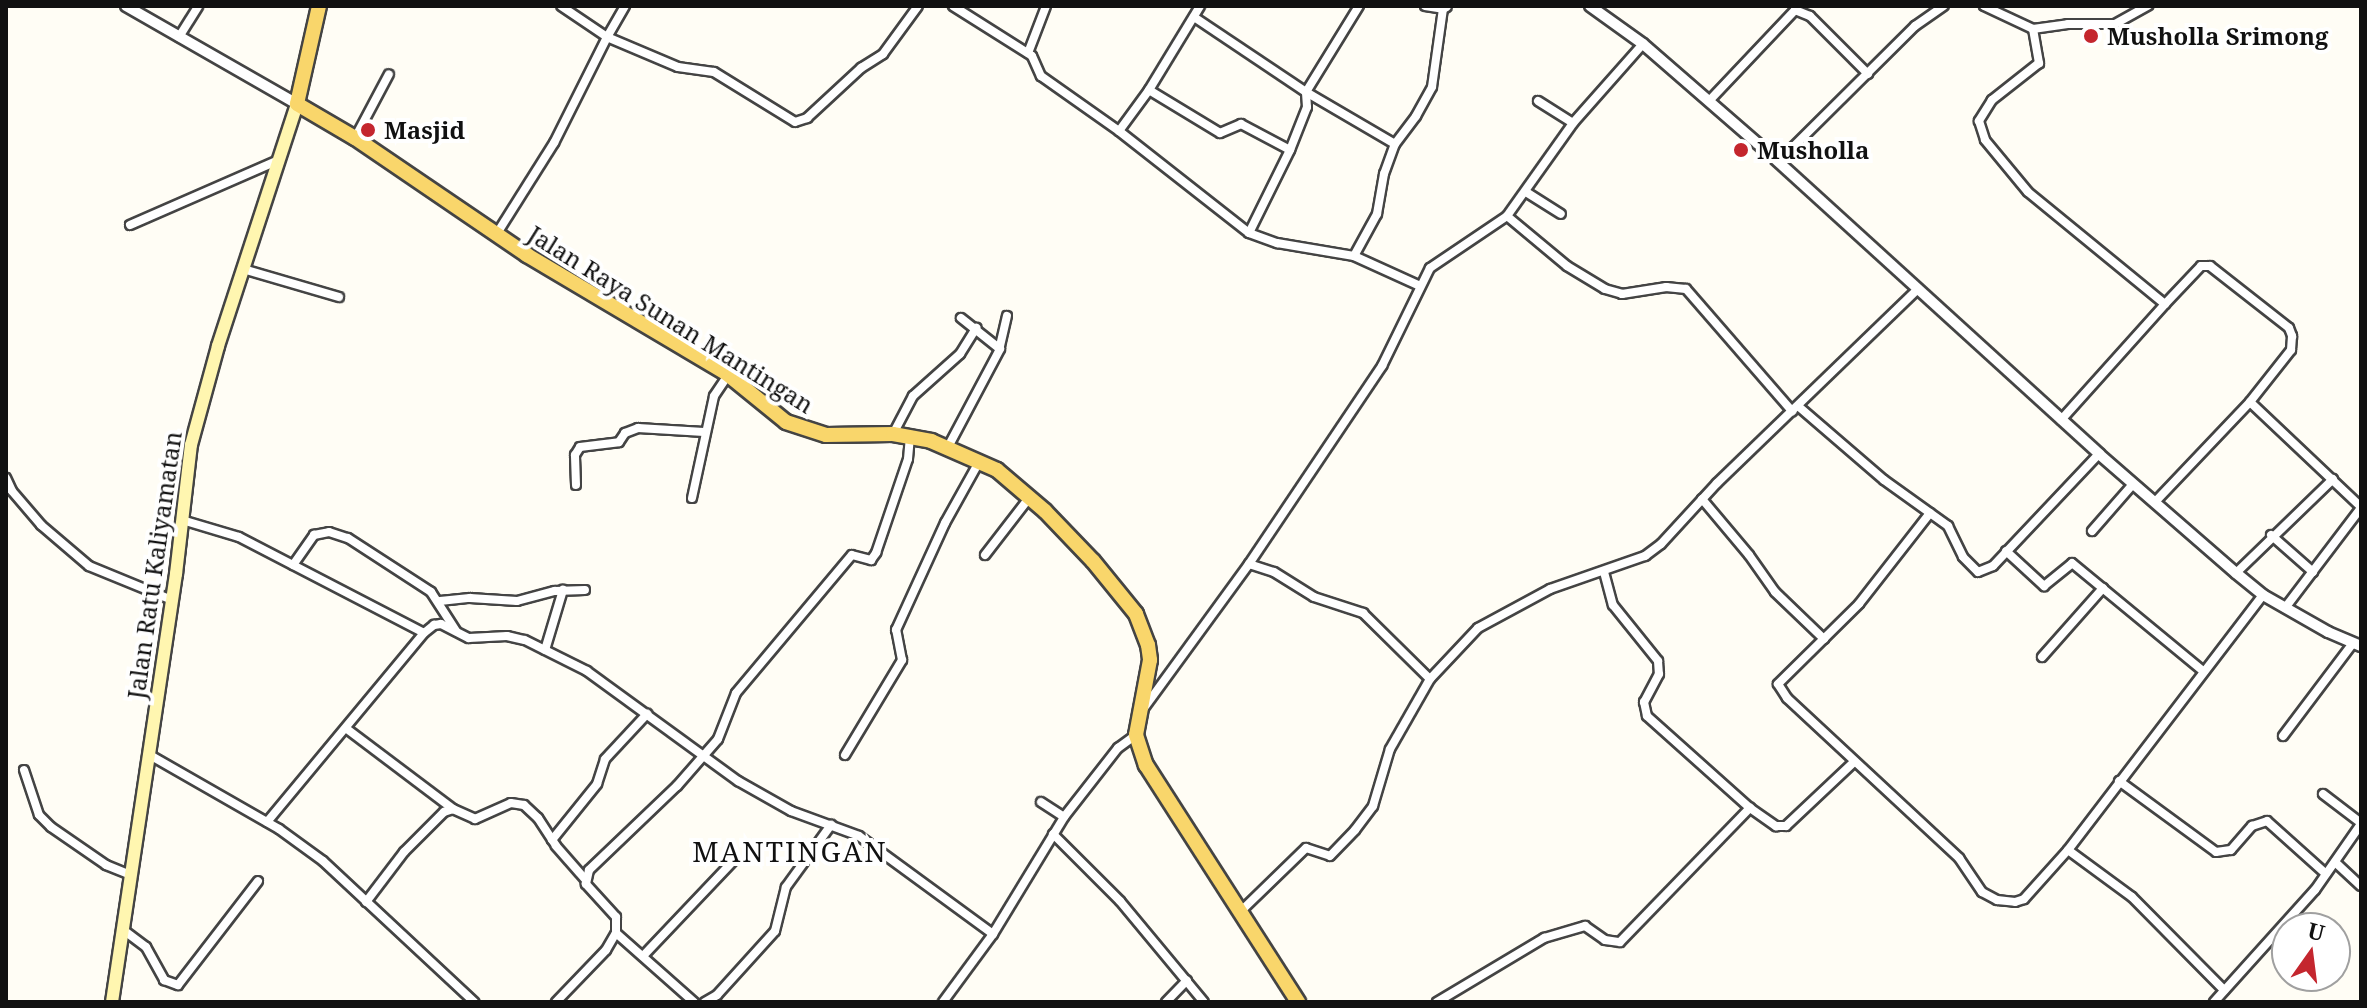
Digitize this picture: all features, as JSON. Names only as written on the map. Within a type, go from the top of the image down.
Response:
[{"type":"main road","name":"Jalan Ratu Kaliyamatan","points":[[112,1002],[172,600],[191,445],[243,269],[297,104],[319,6]]},
{"type":"main road","name":"Jalan Raya Sunan Mantingan","points":[[297,104],[355,138],[496,235],[727,374],[786,422],[808,431],[841,437],[893,434],[948,447],[997,470],[1029,498],[1093,561],[1136,614],[1148,645],[1150,660],[1136,735],[1152,774],[1298,1002]]},
{"type":"street","name":"Jalan Raya Sunan Mantingan","points":[[126,6],[297,104]]},
{"type":"street","points":[[179,37],[198,6]]},
{"type":"street","points":[[561,6],[607,37],[678,67],[714,72],[795,122],[807,118],[861,68],[883,54],[918,6]]},
{"type":"street","points":[[496,235],[554,143],[625,6]]},
{"type":"street","points":[[953,6],[1028,53],[1041,76],[1119,131],[1249,233],[1277,243],[1354,256],[1420,286]]},
{"type":"street","points":[[1028,53],[1046,6]]},
{"type":"street","points":[[1119,131],[1149,90],[1200,6]]},
{"type":"street","points":[[1249,233],[1290,150],[1307,107],[1306,92],[1359,6]]},
{"type":"street","points":[[1354,256],[1377,214],[1384,174],[1395,144],[1432,87],[1445,8],[1425,6]]},
{"type":"street","points":[[1590,6],[1643,44],[1709,101],[2061,420],[2236,573],[2285,608],[2357,644],[2283,736]]},
{"type":"street","points":[[1778,162],[1915,26],[1944,6]]},
{"type":"street","points":[[1984,6],[2033,29],[2068,24],[2115,24],[2148,6]]},
{"type":"street","points":[[1709,101],[1795,10],[1810,16],[1868,74]]},
{"type":"street","points":[[1194,17],[1306,92],[1340,108],[1395,144]]},
{"type":"street","points":[[2033,29],[2039,63],[1986,108],[1979,121],[1985,140],[2028,192],[2165,304]]},
{"type":"street","points":[[1137,719],[1249,564],[1382,366],[1420,286],[1441,258],[1507,216],[1573,123],[1643,44]]},
{"type":"street","points":[[355,138],[389,74]]},
{"type":"street","points":[[1149,90],[1220,133],[1241,124],[1290,150]]},
{"type":"street","points":[[1538,101],[1573,123]]},
{"type":"street","points":[[130,225],[280,160]]},
{"type":"street","points":[[1526,192],[1561,214]]},
{"type":"street","points":[[1507,216],[1567,266],[1605,289],[1622,294],[1666,287],[1686,289],[1795,408],[1952,530],[1963,557],[1978,572],[1993,566],[2099,454]]},
{"type":"street","points":[[2061,420],[2201,266],[2206,265],[2289,328],[2293,343],[2291,350],[2250,402],[2155,502]]},
{"type":"street","points":[[243,269],[339,297]]},
{"type":"street","points":[[1240,912],[1306,848],[1330,856],[1355,830],[1373,806],[1390,749],[1430,679],[1478,628],[1550,589],[1645,556],[1918,289]]},
{"type":"street","points":[[948,447],[995,363],[1007,316]]},
{"type":"street","points":[[961,318],[1000,346]]},
{"type":"street","points":[[893,434],[913,396],[960,354],[976,328]]},
{"type":"street","points":[[692,498],[704,432],[716,391],[727,374]]},
{"type":"street","points":[[2250,402],[2361,507],[2285,608]]},
{"type":"street","points":[[576,485],[575,455],[580,447],[619,442],[625,433],[638,428],[704,432]]},
{"type":"street","points":[[585,879],[589,870],[703,757],[727,723],[736,693],[852,555],[871,560],[908,459],[910,437]]},
{"type":"street","points":[[845,755],[902,660],[896,630],[945,523],[980,461]]},
{"type":"street","points":[[6,478],[12,491],[41,525],[89,566],[172,600]]},
{"type":"street","points":[[2236,573],[2271,535],[2286,526],[2333,479]]},
{"type":"street","points":[[2092,531],[2133,484]]},
{"type":"street","points":[[985,555],[1029,498]]},
{"type":"street","points":[[1702,499],[1775,592],[1824,639]]},
{"type":"street","points":[[1930,513],[1896,561],[1778,684],[1787,698],[1959,858],[1982,892],[1997,900],[2015,902],[2024,899],[2068,850],[2263,595]]},
{"type":"street","points":[[182,520],[228,533],[424,633]]},
{"type":"street","points":[[293,565],[314,535],[335,534],[363,545],[440,601],[456,631]]},
{"type":"street","points":[[2271,535],[2313,572]]},
{"type":"street","points":[[2006,551],[2044,586],[2070,563],[2204,672]]},
{"type":"street","points":[[1249,564],[1274,572],[1314,597],[1363,613],[1430,679]]},
{"type":"street","points":[[1604,572],[1613,605],[1658,661],[1659,674],[1644,702],[1647,716],[1750,808],[1776,826],[1786,826],[1854,762]]},
{"type":"street","points":[[2042,657],[2103,588]]},
{"type":"street","points":[[440,601],[470,598],[517,601],[563,590],[585,590]]},
{"type":"street","points":[[545,650],[563,590]]},
{"type":"street","points":[[267,822],[424,633],[434,625],[469,638],[515,637],[605,682],[703,757],[791,811],[859,836],[993,934]]},
{"type":"street","points":[[552,840],[597,784],[605,759],[647,714]]},
{"type":"street","points":[[347,729],[453,809],[475,819],[511,803],[524,805],[538,818],[552,840],[616,917],[616,933],[606,950],[556,1002]]},
{"type":"street","points":[[943,1002],[993,934],[1064,817],[1118,748],[1136,735]]},
{"type":"street","points":[[148,754],[267,822],[323,861],[474,1002]]},
{"type":"street","points":[[24,770],[30,796],[39,815],[51,827],[106,865],[131,875]]},
{"type":"street","points":[[2119,781],[2216,852],[2231,850],[2252,826],[2267,821],[2326,874]]},
{"type":"street","points":[[2214,1002],[2326,874],[2361,823],[2323,794]]},
{"type":"street","points":[[1041,802],[1064,817]]},
{"type":"street","points":[[1437,1002],[1544,938],[1585,926],[1605,940],[1620,942],[1750,808]]},
{"type":"street","points":[[366,902],[417,838],[444,812],[453,809]]},
{"type":"street","points":[[705,1002],[717,995],[775,931],[786,887],[831,825]]},
{"type":"street","points":[[1053,834],[1120,901],[1204,1002]]},
{"type":"street","points":[[2068,850],[2143,908],[2224,990]]},
{"type":"street","points":[[643,956],[733,861]]},
{"type":"street","points":[[2335,862],[2361,886]]},
{"type":"street","points":[[121,929],[146,947],[164,980],[178,985],[258,881]]},
{"type":"street","points":[[616,933],[694,1002]]},
{"type":"street","points":[[1166,1002],[1187,980]]},
{"type":"place","name":"Musholla Srimong","points":[[2091,36]]},
{"type":"place","name":"Masjid","points":[[368,130]]},
{"type":"place","name":"Musholla","points":[[1741,150]]},
{"type":"district","name":"MANTINGAN","points":[[790,851]]}]
